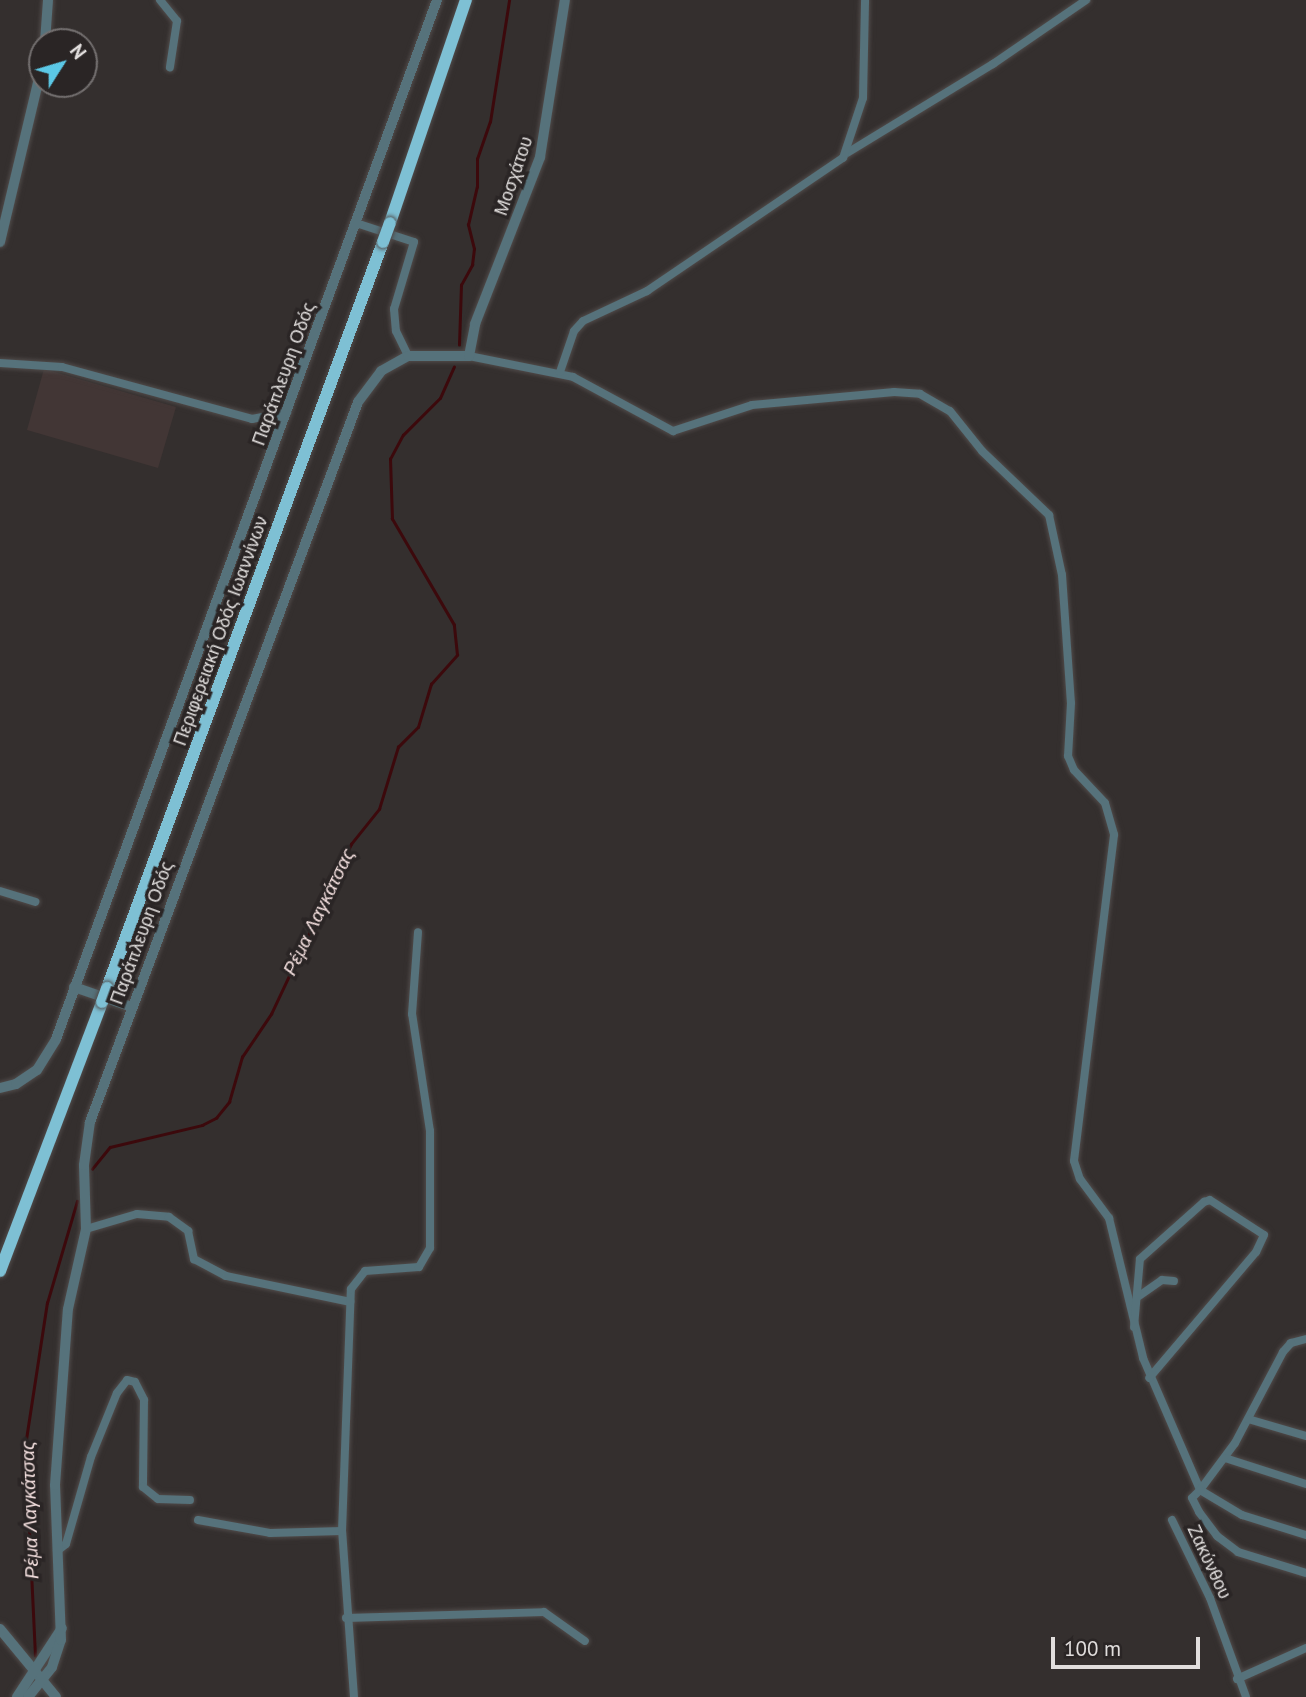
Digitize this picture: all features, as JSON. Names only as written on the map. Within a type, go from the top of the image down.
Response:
[{"type":"highway","name":"Περιφερειακή Οδός Ιωαννίνων","points":[[0,1271],[390,223],[466,0]]},
{"type":"street","points":[[46,28],[48,0]]},
{"type":"street","points":[[160,0],[177,24],[170,67]]},
{"type":"street","name":"Παράπλευρη Οδός","points":[[0,1088],[21,1082],[45,1060],[287,412],[437,0]]},
{"type":"street","name":"Μοσχάτου","points":[[469,356],[475,324],[541,157],[565,0]]},
{"type":"street","points":[[846,153],[863,98],[865,0]]},
{"type":"street","points":[[560,372],[574,331],[583,321],[647,291],[846,153],[993,64],[1086,0]]},
{"type":"street","points":[[0,242],[34,98]]},
{"type":"street","points":[[356,223],[414,242],[394,317],[408,356],[469,356],[560,372],[673,431],[752,405],[894,392],[920,394],[950,411],[982,451],[1049,515],[1062,575],[1071,703],[1068,756],[1074,770],[1105,803],[1114,835],[1074,1161],[1085,1186],[1109,1218],[1134,1327],[1149,1378],[1200,1490],[1242,1515],[1306,1535]]},
{"type":"street","name":"Παράπλευρη Οδός","points":[[28,1697],[44,1680],[58,1653],[62,1628],[55,1485],[68,1309],[86,1229],[84,1165],[90,1122],[353,413],[374,377],[408,356]]},
{"type":"street","points":[[0,363],[62,367],[251,419],[287,412]]},
{"type":"street","points":[[0,891],[35,902]]},
{"type":"street","points":[[354,1697],[346,1618],[342,1531],[350,1303],[354,1281],[362,1273],[416,1268],[429,1253],[430,1131],[412,1014],[418,932]]},
{"type":"street","points":[[74,987],[132,1007]]},
{"type":"street","points":[[1134,1327],[1139,1296],[1139,1265],[1144,1253],[1208,1200],[1259,1231],[1264,1240],[1149,1378]]},
{"type":"street","points":[[86,1229],[127,1215],[169,1217],[188,1231],[194,1259],[226,1276],[350,1303]]},
{"type":"street","points":[[1139,1296],[1162,1280],[1174,1281]]},
{"type":"street","points":[[1306,1339],[1287,1346],[1225,1458],[1192,1498],[1210,1528],[1231,1548],[1306,1573]]},
{"type":"street","points":[[57,1551],[66,1544],[84,1474],[115,1398],[127,1380],[135,1382],[144,1400],[143,1487],[158,1499],[190,1500]]},
{"type":"street","points":[[1248,1419],[1306,1436]]},
{"type":"street","points":[[1225,1458],[1306,1484]]},
{"type":"street","points":[[198,1520],[270,1533],[342,1531]]},
{"type":"street","name":"Ζακύνθου","points":[[1172,1520],[1213,1606],[1237,1679],[1246,1697]]},
{"type":"street","points":[[346,1618],[544,1612],[585,1641]]},
{"type":"street","points":[[17,1697],[34,1667],[62,1628]]},
{"type":"street","points":[[0,1629],[56,1697]]},
{"type":"street","points":[[1237,1679],[1306,1648]]},
{"type":"shaded area","points":[[44,369],[176,407],[158,468],[27,430]]},
{"type":"waterway","name":"Ρέμα Λαγκάτσας","points":[[459,345],[461,285],[472,265],[474,249],[468,225],[477,187],[477,159],[490,122],[509,0]]},
{"type":"waterway","name":"Ρέμα Λαγκάτσας","points":[[92,1169],[110,1147],[202,1125],[216,1118],[229,1102],[242,1057],[271,1014],[351,844],[379,809],[398,747],[418,727],[431,684],[457,655],[454,625],[392,519],[390,459],[403,435],[440,398],[454,367]]},
{"type":"waterway","name":"Ρέμα Λαγκάτσας","points":[[35,1656],[25,1446],[47,1303],[77,1201]]}]
